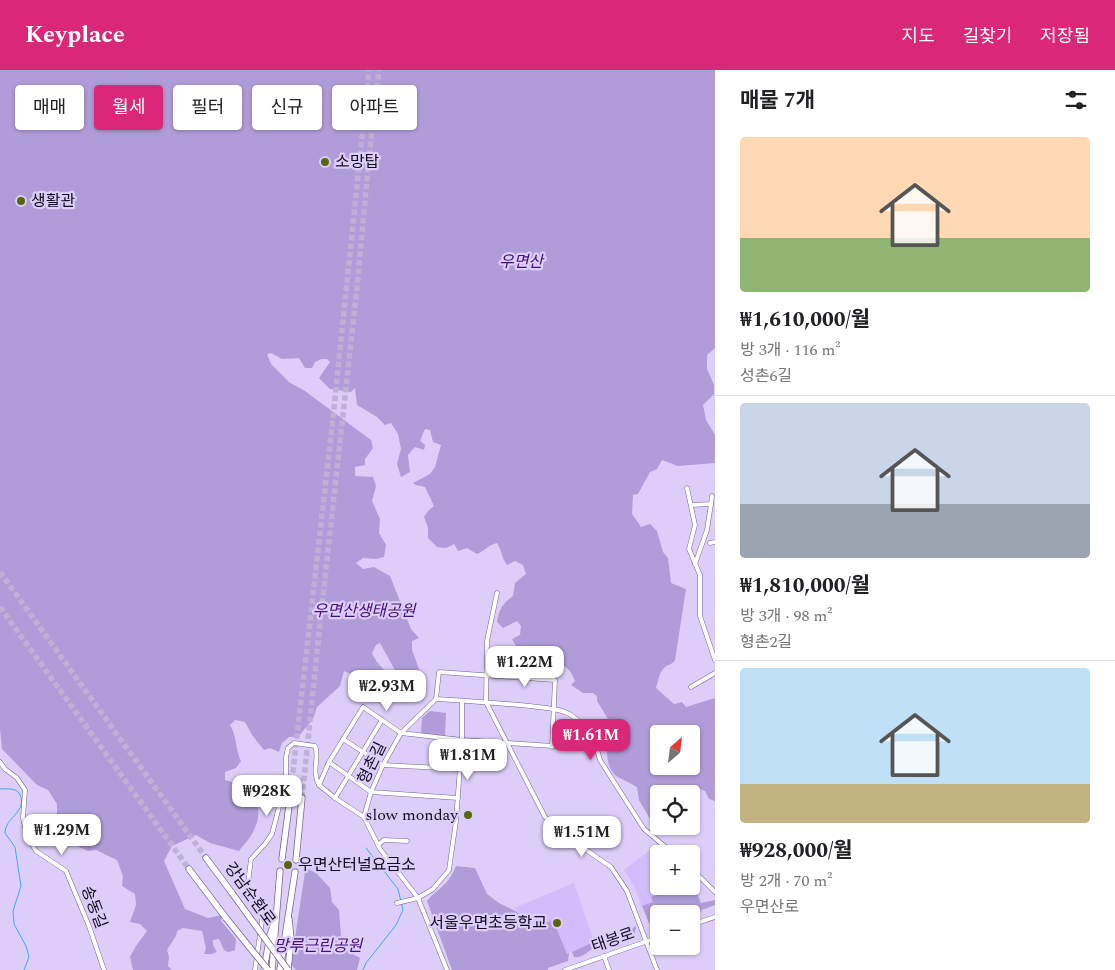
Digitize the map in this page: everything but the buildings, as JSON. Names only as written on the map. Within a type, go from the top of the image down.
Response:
[{"type":"highway","points":[[282,859],[290,798]]},
{"type":"highway","points":[[296,860],[302,798]]},
{"type":"highway","name":"강남순환로","points":[[206,858],[288,970]]},
{"type":"highway","name":"강남순환로","points":[[189,869],[268,970]]},
{"type":"highway","points":[[272,970],[280,870]]},
{"type":"highway","points":[[280,970],[295,872]]},
{"type":"highway","points":[[264,970],[270,935],[278,912]]},
{"type":"highway","points":[[288,970],[291,940],[289,914]]},
{"type":"street","points":[[688,488],[695,526],[690,549],[700,574],[700,616],[715,660]]},
{"type":"street","points":[[696,564],[707,530],[712,496]]},
{"type":"street","points":[[691,505],[711,504]]},
{"type":"street","points":[[710,543],[715,542]]},
{"type":"street","points":[[497,593],[487,641],[486,702],[545,817],[569,838],[611,867],[620,879],[627,891],[655,969]]},
{"type":"street","points":[[552,746],[554,709],[555,680],[439,672],[436,699],[554,709],[571,715],[582,725],[597,749],[600,760],[644,829],[663,845]]},
{"type":"street","points":[[691,687],[715,673]]},
{"type":"street","name":"형촌길","points":[[364,817],[383,765],[401,733],[436,699]]},
{"type":"street","points":[[396,903],[418,898],[433,889],[450,870],[458,798],[462,740],[462,700]]},
{"type":"street","points":[[319,785],[329,762],[363,707],[401,733],[507,744],[597,749]]},
{"type":"street","points":[[335,798],[364,753],[382,720]]},
{"type":"street","points":[[343,739],[383,765],[460,769]]},
{"type":"street","points":[[255,970],[263,913],[250,898],[248,891],[251,859],[272,834],[286,780],[288,748],[294,743],[315,746],[317,750],[315,779],[319,785],[364,817],[378,845],[418,898],[447,970]]},
{"type":"street","name":"송동길","points":[[0,762],[5,769],[17,778],[26,790],[23,818],[27,836],[36,851],[66,871],[89,926],[104,970]]},
{"type":"street","points":[[329,762],[372,792],[458,798]]},
{"type":"street","points":[[378,845],[384,840],[408,842]]},
{"type":"street","points":[[700,877],[715,892]]},
{"type":"street","points":[[700,922],[715,917]]},
{"type":"street","name":"태봉로","points":[[564,970],[575,968],[650,940]]},
{"type":"street","points":[[604,956],[609,970]]},
{"type":"shaded area","points":[[650,850],[650,895],[698,895],[701,904],[650,905],[649,923],[634,886],[624,870]]},
{"type":"shaded area","name":"서울우면초등학교","points":[[574,883],[594,942],[546,963],[533,928],[514,908]]},
{"type":"green space","name":"우면산","points":[[0,70],[715,70],[715,348],[707,355],[707,369],[714,385],[714,394],[703,405],[706,420],[715,435],[715,463],[678,466],[662,460],[657,469],[650,472],[638,494],[633,495],[632,514],[641,527],[650,524],[657,531],[663,552],[668,558],[671,583],[686,589],[675,660],[663,669],[656,688],[674,704],[682,702],[686,707],[715,698],[715,801],[709,799],[705,791],[700,789],[700,785],[650,785],[650,819],[639,800],[637,787],[616,776],[610,769],[607,739],[603,726],[603,723],[608,719],[597,701],[597,696],[593,693],[583,693],[571,685],[575,681],[573,675],[566,667],[556,661],[540,654],[528,656],[516,651],[516,646],[512,639],[520,635],[521,626],[517,621],[503,628],[497,622],[502,608],[513,596],[515,583],[526,574],[523,565],[515,561],[507,565],[497,543],[477,554],[467,548],[458,551],[454,544],[446,548],[437,547],[428,538],[428,528],[424,517],[434,506],[425,487],[413,483],[430,474],[435,467],[441,445],[433,442],[430,430],[425,429],[420,441],[425,445],[424,450],[415,447],[408,455],[410,472],[401,477],[397,464],[401,449],[398,434],[391,423],[385,425],[377,417],[357,405],[355,388],[351,392],[330,389],[319,378],[330,362],[327,359],[315,362],[312,368],[305,368],[299,358],[282,359],[271,353],[267,354],[271,364],[289,382],[305,391],[371,440],[373,448],[365,459],[365,465],[355,467],[355,476],[373,477],[376,486],[372,501],[380,519],[379,533],[386,545],[384,557],[376,559],[363,558],[356,563],[363,569],[374,567],[390,576],[411,629],[419,638],[412,641],[412,650],[420,672],[424,675],[424,681],[414,696],[407,696],[380,643],[376,645],[372,653],[394,682],[398,694],[388,697],[384,696],[361,679],[344,671],[340,686],[317,707],[313,719],[298,737],[289,737],[282,743],[279,752],[270,748],[264,750],[252,735],[245,722],[235,720],[230,725],[241,761],[236,768],[225,772],[225,780],[243,787],[254,798],[258,814],[253,832],[239,851],[210,843],[196,835],[172,846],[164,861],[185,909],[208,918],[222,915],[221,921],[236,939],[235,950],[228,952],[224,950],[219,939],[213,940],[213,945],[217,952],[204,954],[206,948],[202,931],[183,928],[177,931],[167,950],[169,957],[168,966],[172,970],[133,970],[130,957],[147,931],[140,924],[130,922],[136,905],[135,894],[122,886],[123,876],[117,860],[96,850],[88,851],[75,845],[57,817],[57,804],[48,790],[37,785],[2,749],[0,729]]},
{"type":"green space","points":[[430,711],[446,713],[445,736],[421,733],[422,718]]},
{"type":"green space","points":[[456,866],[475,868],[487,894],[499,903],[517,912],[532,928],[553,920],[567,954],[569,953],[568,961],[548,968],[548,970],[452,970],[427,901],[446,882]]},
{"type":"green space","name":"망루근린공원","points":[[308,869],[316,873],[330,888],[332,902],[339,910],[342,948],[360,958],[357,970],[296,970],[291,964],[305,872]]},
{"type":"green space","points":[[656,895],[698,895],[701,903],[715,900],[715,905],[700,911],[700,905],[650,905],[650,924],[642,906],[653,902],[651,897]]},
{"type":"green space","points":[[635,926],[634,935],[592,949],[582,956],[574,957],[572,952],[597,941],[625,933]]},
{"type":"waterway","points":[[0,789],[15,790],[21,797],[20,807],[8,823],[5,833],[15,847],[21,886],[13,911],[14,924],[26,946],[29,957],[24,970]]},
{"type":"waterway","points":[[363,970],[366,963],[396,925],[403,910],[398,889],[366,848]]},
{"type":"tunnel","points":[[290,798],[332,427],[369,70]]},
{"type":"tunnel","points":[[302,798],[379,70]]},
{"type":"tunnel","points":[[0,572],[206,858]]},
{"type":"tunnel","points":[[0,607],[189,869]]},
{"type":"place","name":"소망탑","points":[[325,162]]},
{"type":"place","name":"생활관","points":[[21,201]]},
{"type":"place","name":"slow monday","points":[[468,815]]},
{"type":"place","name":"우면산터널요금소","points":[[288,865]]},
{"type":"place","name":"서울우면초등학교","points":[[557,923]]},
{"type":"park label","name":"우면산생태공원","points":[[364,611]]}]
